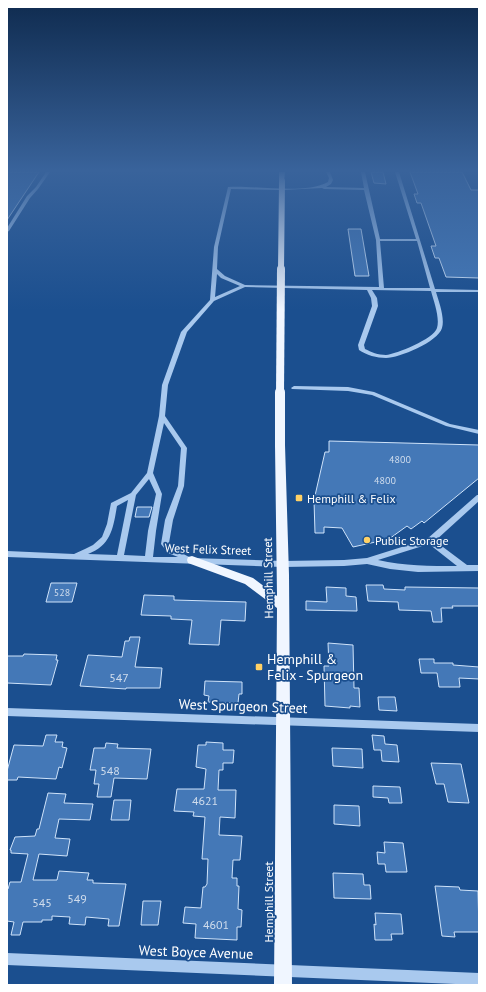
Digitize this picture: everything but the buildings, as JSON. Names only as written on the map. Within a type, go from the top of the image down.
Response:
[{"type":"main road","name":"Hemphill Street","points":[[282,218],[280,445],[283,564],[283,985]]},
{"type":"main road","points":[[192,560],[249,581],[283,606]]},
{"type":"street","points":[[7,231],[15,218]]},
{"type":"street","points":[[212,300],[216,247],[222,218]]},
{"type":"street","points":[[373,218],[378,240],[382,289]]},
{"type":"street","points":[[370,289],[374,298],[375,306],[361,344],[362,350],[373,356],[384,357],[397,355],[428,340],[438,333],[441,326],[433,290],[411,218]]},
{"type":"street","points":[[378,240],[418,240]]},
{"type":"street","points":[[215,268],[224,277],[244,286],[479,291]]},
{"type":"street","points":[[73,556],[97,547],[104,541],[108,535],[114,505],[133,495],[150,473],[162,416],[165,385],[184,332],[212,300],[244,286]]},
{"type":"street","points":[[294,388],[348,389],[374,394],[448,425],[479,432]]},
{"type":"street","points":[[162,416],[184,448],[181,486],[169,520],[165,544],[171,551],[192,560]]},
{"type":"street","points":[[149,558],[152,531],[160,494],[150,473]]},
{"type":"street","points":[[120,558],[133,495]]},
{"type":"street","points":[[367,561],[430,541],[479,497]]},
{"type":"street","points":[[430,541],[464,567]]},
{"type":"street","name":"West Felix Street","points":[[7,554],[283,564],[367,561],[390,566],[418,569],[464,567],[479,568]]},
{"type":"street","name":"West Spurgeon Street","points":[[7,712],[479,728]]},
{"type":"street","name":"West Boyce Avenue","points":[[7,959],[479,979]]},
{"type":"place","name":"Hemphill & Felix","points":[[299,498]]},
{"type":"place","name":"Public Storage","points":[[367,540]]},
{"type":"place","name":"Hemphill & Felix - Spurgeon","points":[[259,667]]}]
